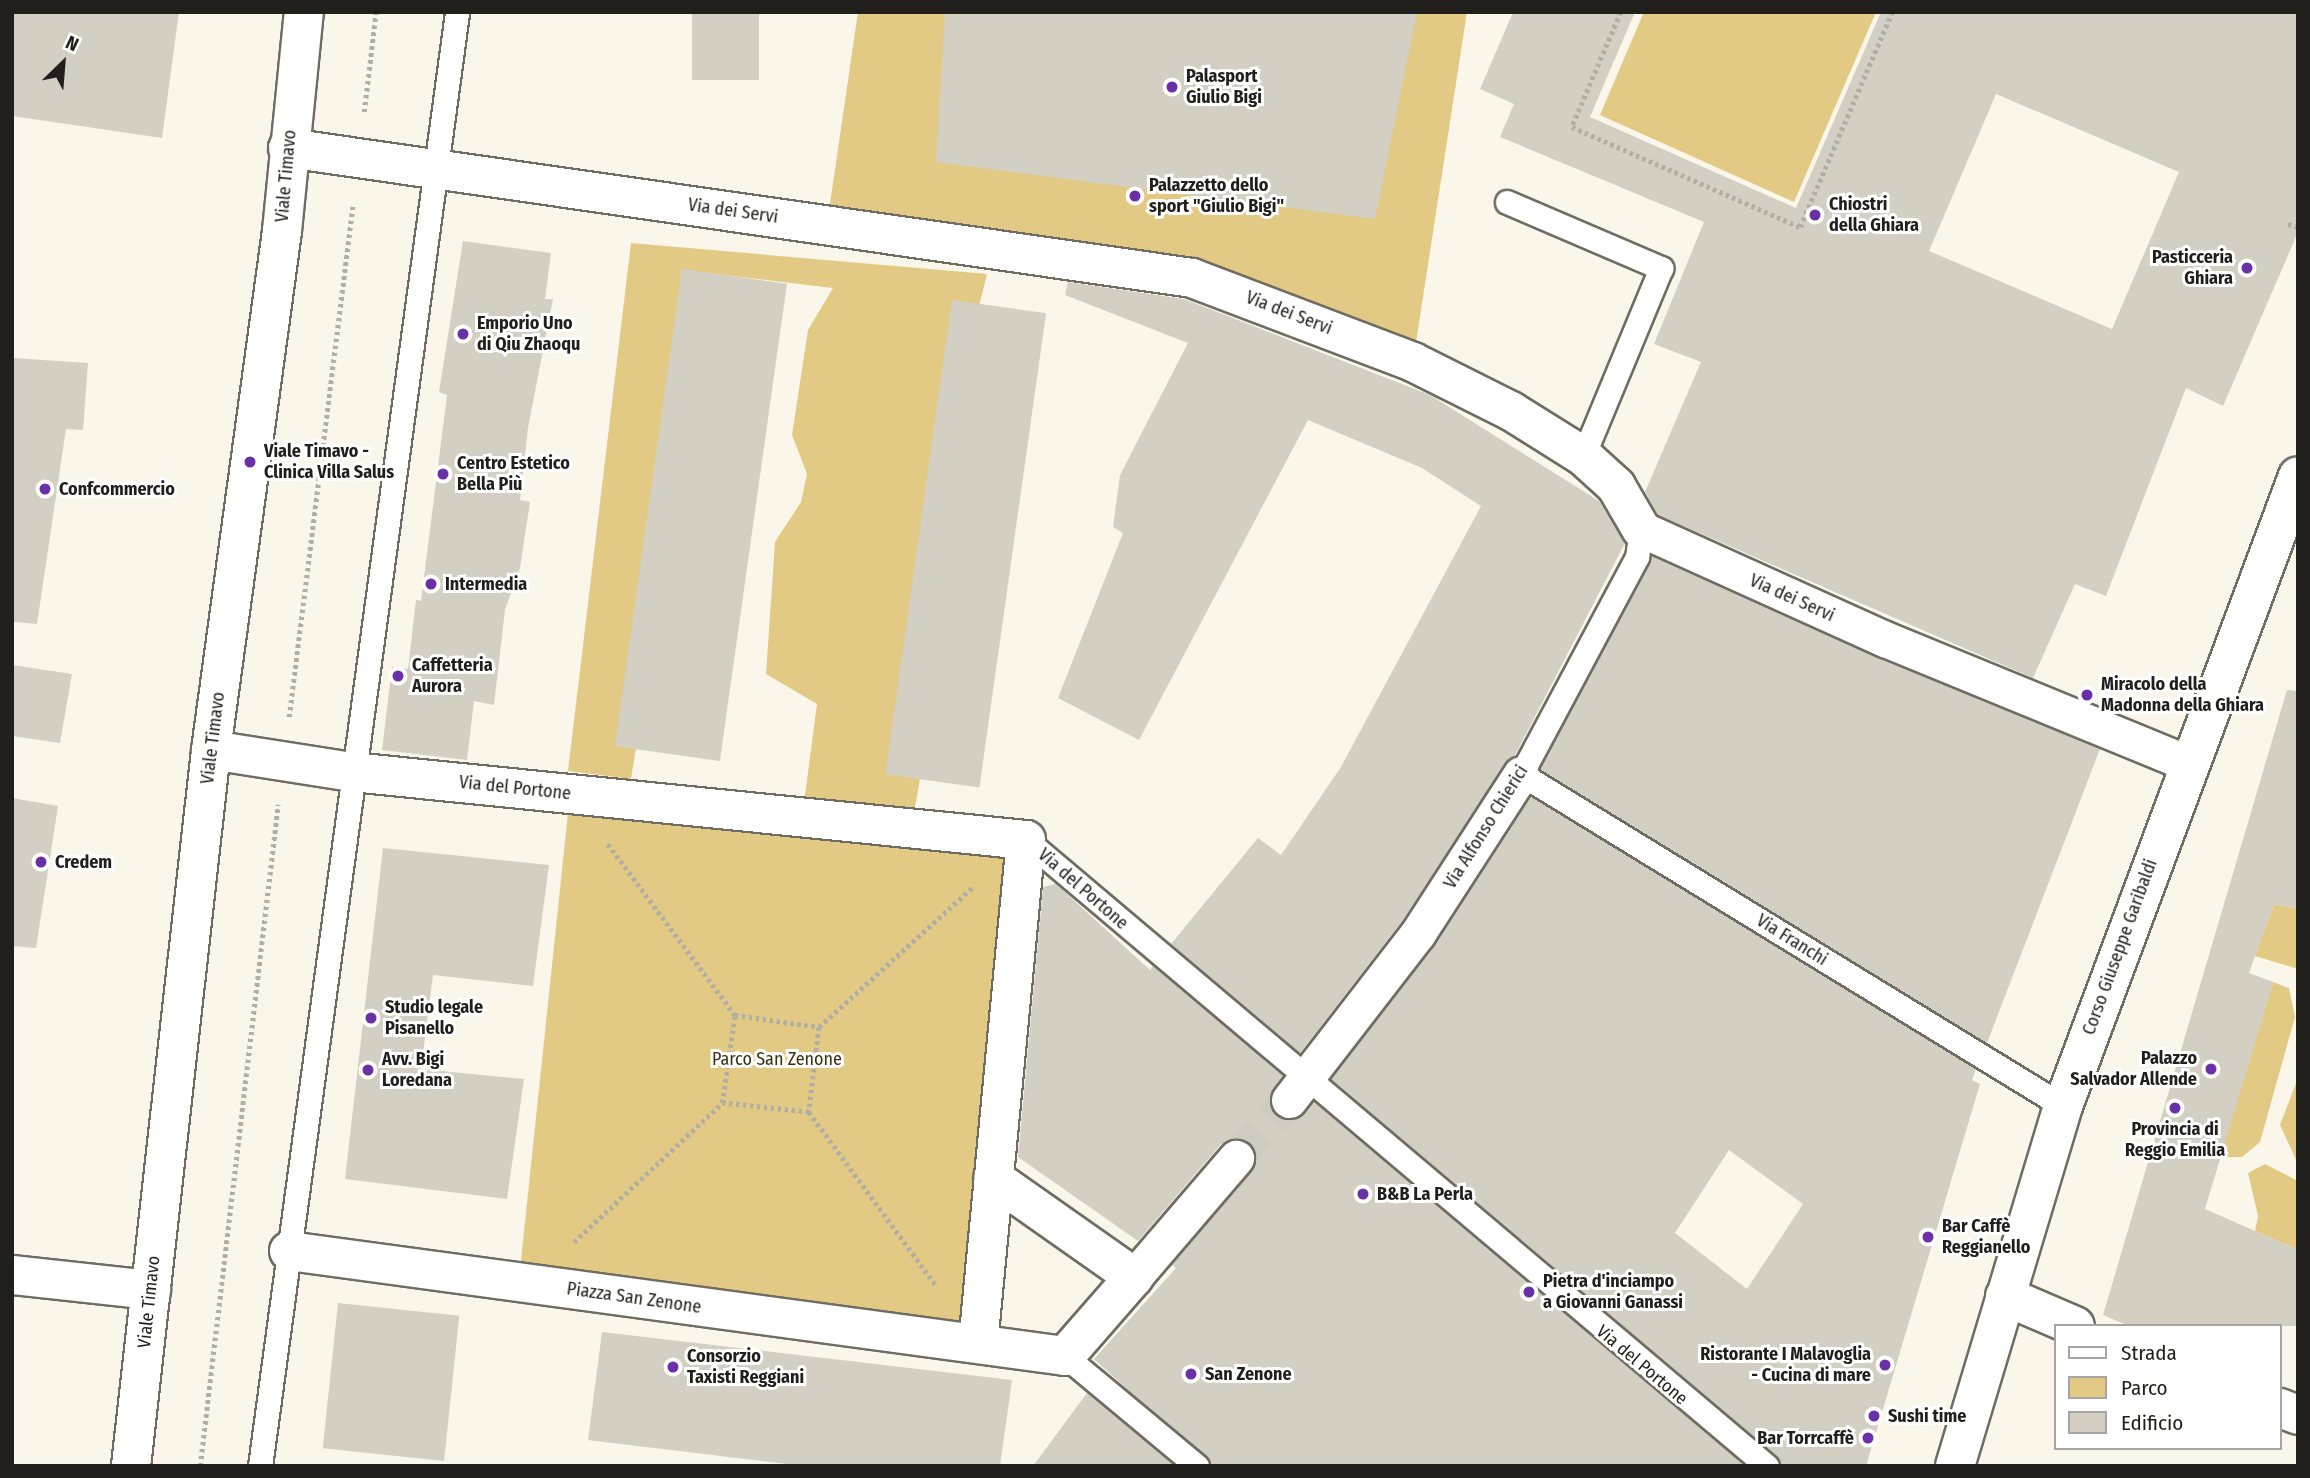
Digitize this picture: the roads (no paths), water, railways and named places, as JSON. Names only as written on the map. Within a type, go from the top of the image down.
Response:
[{"type":"street","name":"Viale Timavo","points":[[131,1466],[211,750],[304,12]]},
{"type":"street","name":"Via dei Servi","points":[[288,148],[1192,278],[1413,362],[1583,456],[1616,486],[1642,529],[1885,639],[2188,763]]},
{"type":"street","name":"Corso Giuseppe Garibaldi","points":[[1955,1466],[2063,1106],[2188,763],[2298,476]]},
{"type":"street","name":"Via del Portone","points":[[211,750],[352,772],[1026,840]]},
{"type":"street","name":"Via Alfonso Chierici","points":[[1298,1090],[1419,933],[1521,774]]},
{"type":"street","points":[[978,1344],[1026,840]]},
{"type":"street","points":[[1065,1356],[1236,1158]]},
{"type":"street","points":[[993,1178],[1134,1277]]},
{"type":"street","name":"Piazza San Zenone","points":[[289,1251],[1065,1356]]},
{"type":"street","points":[[12,1275],[151,1290]]},
{"type":"street","points":[[2005,1296],[2070,1324]]},
{"type":"lane","points":[[260,1466],[457,12]]},
{"type":"lane","points":[[1507,202],[1661,268],[1583,456]]},
{"type":"lane","name":"Via Alfonso Chierici","points":[[1521,774],[1637,557],[1642,529]]},
{"type":"lane","name":"Via Franchi","points":[[1521,774],[2063,1106]]},
{"type":"lane","name":"Via del Portone","points":[[1026,840],[1298,1090],[1767,1466]]},
{"type":"lane","points":[[1065,1356],[1197,1466]]},
{"type":"tunnel","points":[[1236,1158],[1289,1100]]},
{"type":"place","name":"Palasport Giulio Bigi","points":[[1172,87]]},
{"type":"place","name":"Palazzetto dello sport \"Giulio Bigi\"","points":[[1135,196]]},
{"type":"place","name":"Chiostri della Ghiara","points":[[1815,215]]},
{"type":"place","name":"Pasticceria Ghiara","points":[[2247,268]]},
{"type":"place","name":"Emporio Uno di Qiu Zhaoqu","points":[[463,334]]},
{"type":"place","name":"Viale Timavo - Clinica Villa Salus","points":[[250,462]]},
{"type":"place","name":"Centro Estetico Bella Più","points":[[443,474]]},
{"type":"place","name":"Confcommercio","points":[[45,489]]},
{"type":"place","name":"Intermedia","points":[[431,584]]},
{"type":"place","name":"Caffetteria Aurora","points":[[398,676]]},
{"type":"place","name":"Miracolo della Madonna della Ghiara","points":[[2087,695]]},
{"type":"place","name":"Credem","points":[[41,862]]},
{"type":"place","name":"Studio legale Pisanello","points":[[371,1018]]},
{"type":"place","name":"Palazzo Salvador Allende","points":[[2211,1069]]},
{"type":"place","name":"Avv. Bigi Loredana","points":[[368,1070]]},
{"type":"place","name":"Provincia di Reggio Emilia","points":[[2175,1108]]},
{"type":"place","name":"B&B La Perla","points":[[1363,1194]]},
{"type":"place","name":"Bar Caffè Reggianello","points":[[1928,1237]]},
{"type":"place","name":"Pietra d'inciampo a Giovanni Ganassi","points":[[1529,1292]]},
{"type":"place","name":"Ristorante I Malavoglia - Cucina di mare","points":[[1885,1365]]},
{"type":"place","name":"Consorzio Taxisti Reggiani","points":[[673,1367]]},
{"type":"place","name":"San Zenone","points":[[1191,1374]]},
{"type":"place","name":"Sushi time","points":[[1874,1416]]},
{"type":"place","name":"Bar Torrcaffè","points":[[1868,1438]]},
{"type":"park label","name":"Parco San Zenone","points":[[777,1059]]}]
